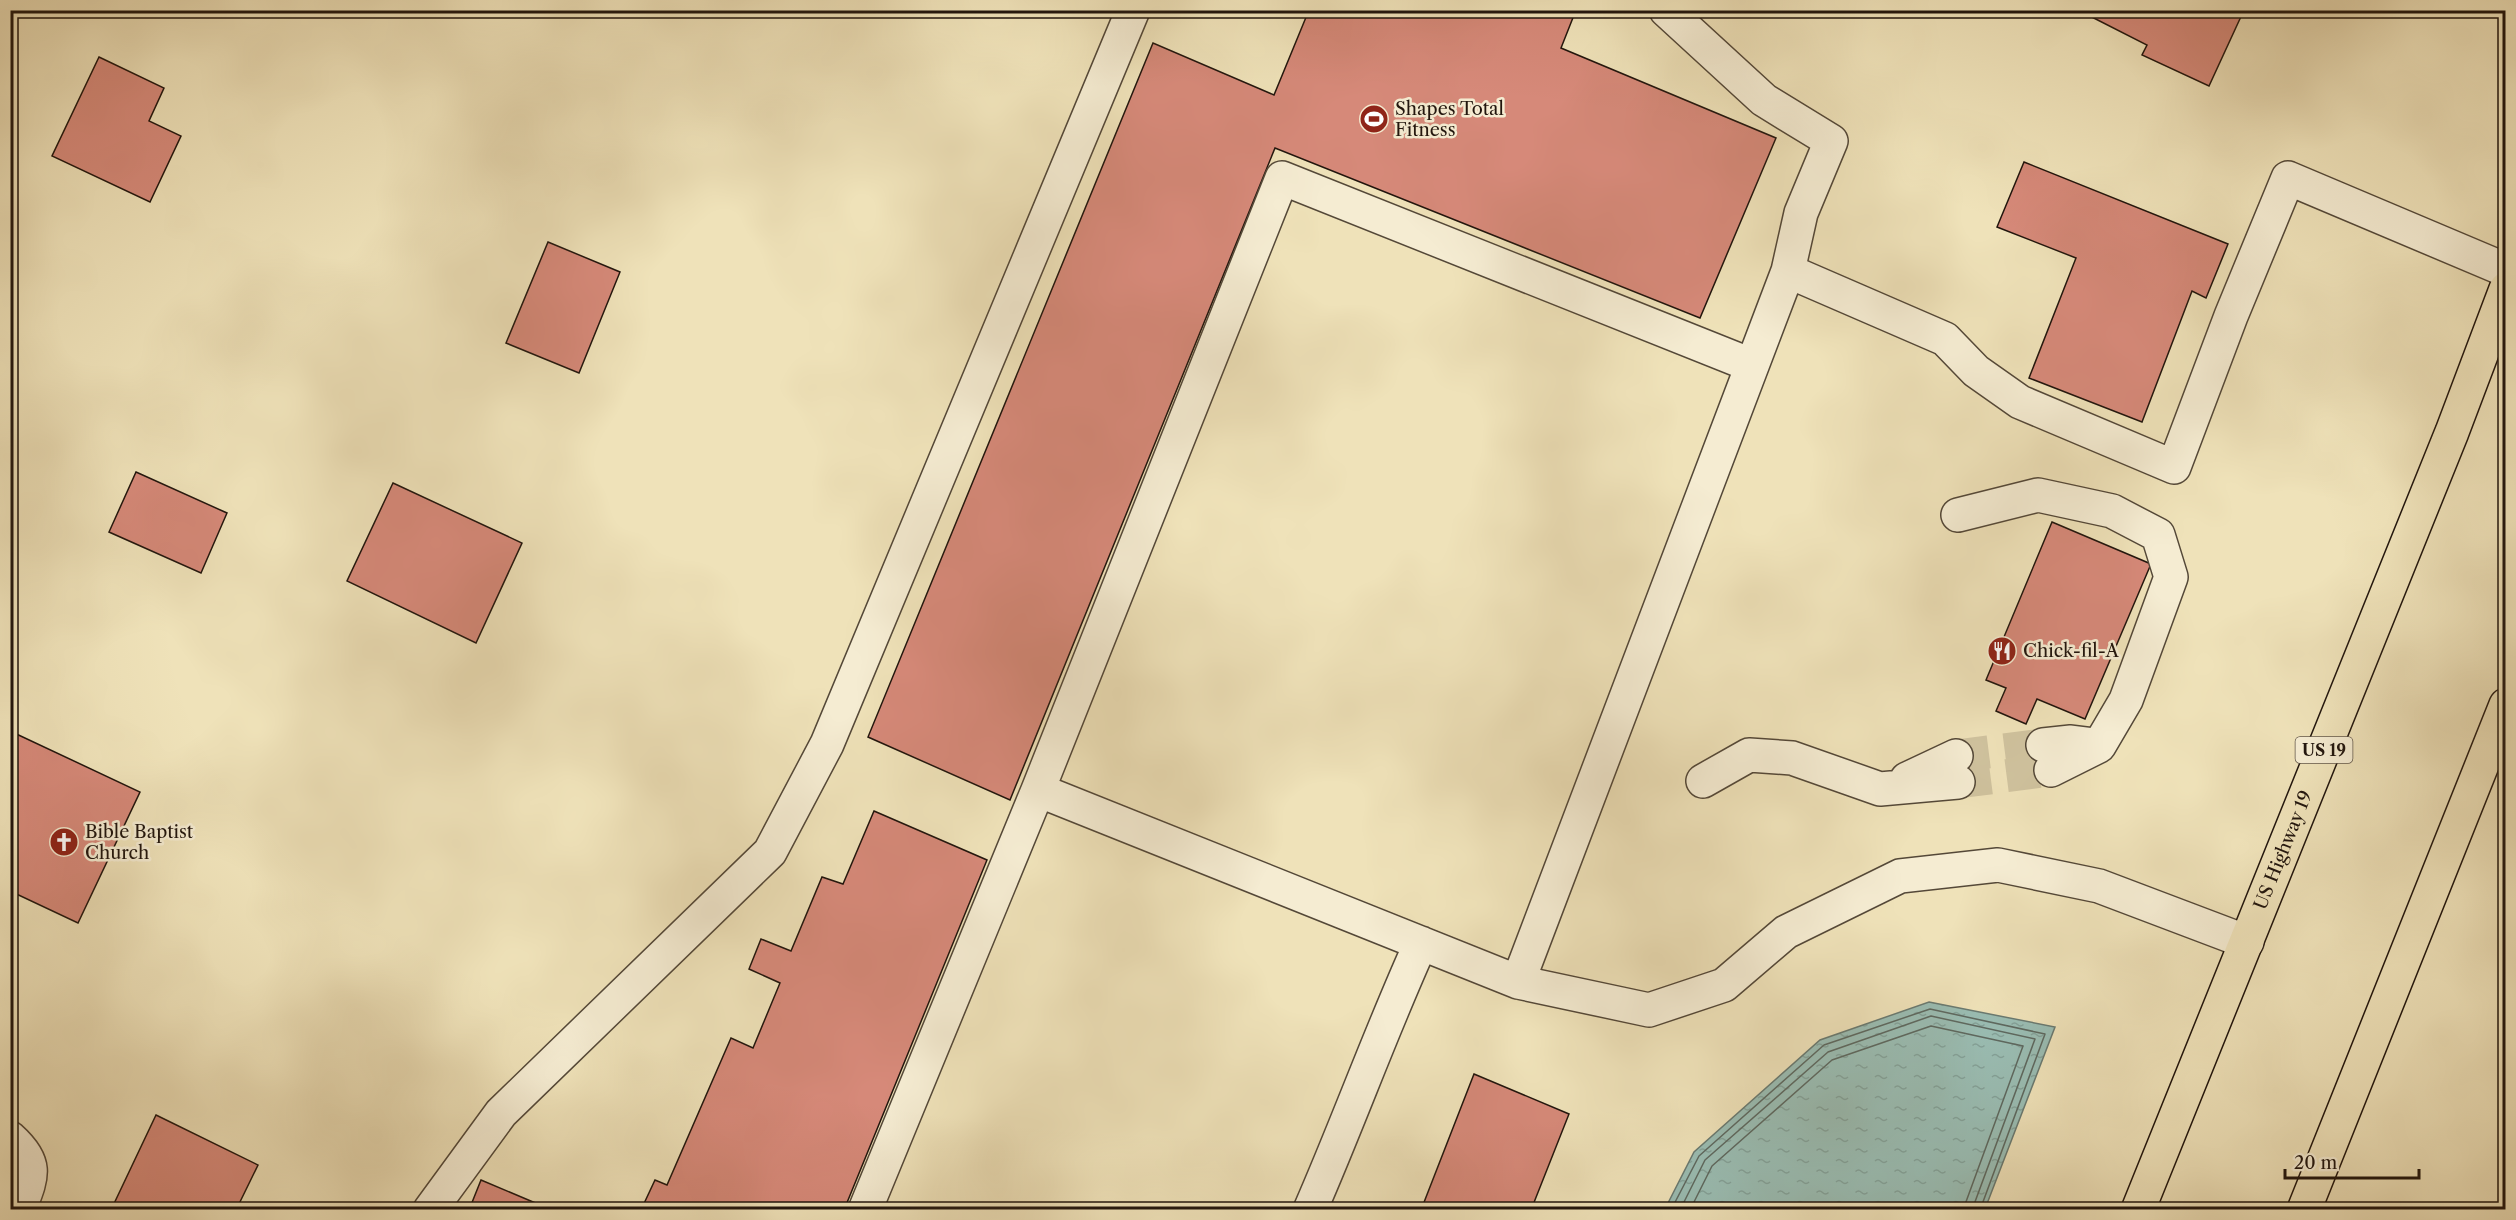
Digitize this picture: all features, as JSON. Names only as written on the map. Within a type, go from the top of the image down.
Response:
[{"type":"highway","name":"US Highway 19","points":[[2138,1209],[2452,432],[2505,289]]},
{"type":"highway","points":[[2304,1209],[2505,705]]},
{"type":"lane","points":[[430,1209],[501,1113],[770,852],[827,744],[1132,10]]},
{"type":"lane","points":[[1518,982],[1788,272],[1801,213],[1831,141],[1764,100],[1666,10]]},
{"type":"lane","points":[[865,1209],[1038,790],[1282,178],[1751,365]]},
{"type":"lane","points":[[1788,272],[1944,339],[1976,370],[2020,402],[2174,467],[2231,316],[2288,178],[2505,270]]},
{"type":"lane","points":[[1958,515],[2038,495],[2112,511],[2158,536],[2171,577],[2126,700],[2099,746],[2047,758]]},
{"type":"lane","points":[[1703,781],[1749,755],[1792,759],[1880,789],[1957,769]]},
{"type":"lane","points":[[1038,790],[1518,982],[1649,1010],[1724,985],[1786,932],[1900,876],[1998,865],[2099,886],[2247,942]]},
{"type":"lane","points":[[1310,1209],[1342,1136],[1383,1026],[1421,943]]},
{"type":"lane","points":[[10,1138],[27,1153],[31,1179],[19,1209]]},
{"type":"water","points":[[1929,1002],[2055,1027],[1985,1209],[1665,1209],[1694,1152],[1820,1040]]},
{"type":"building","points":[[1309,10],[1576,10],[1561,48],[1776,138],[1700,318],[1275,148],[1010,800],[868,737],[1153,43],[1274,95]]},
{"type":"building","points":[[2078,10],[2244,10],[2209,86],[2142,55],[2147,45]]},
{"type":"building","points":[[99,57],[164,88],[149,121],[181,136],[150,202],[52,156]]},
{"type":"building","points":[[2024,162],[2228,244],[2206,298],[2192,291],[2142,422],[2029,378],[2076,258],[1997,227]]},
{"type":"building","points":[[548,242],[620,272],[579,373],[506,343]]},
{"type":"building","points":[[136,472],[227,513],[201,573],[109,532]]},
{"type":"building","points":[[393,483],[522,543],[476,643],[347,581]]},
{"type":"building","points":[[2052,522],[2151,564],[2085,719],[2037,699],[2026,724],[1996,711],[2006,688],[1986,680]]},
{"type":"building","name":"Bible Baptist Church","points":[[10,731],[140,792],[78,923],[10,891]]},
{"type":"building","points":[[874,811],[987,860],[844,1210],[641,1210],[655,1180],[667,1185],[731,1038],[753,1048],[780,983],[749,969],[761,939],[791,951],[822,877],[843,884]]},
{"type":"building","points":[[1474,1074],[1569,1114],[1531,1210],[1421,1210]]},
{"type":"building","points":[[156,1115],[258,1165],[236,1210],[111,1210]]},
{"type":"building","points":[[481,1180],[552,1210],[469,1210]]},
{"type":"tunnel","points":[[1956,756],[2043,745]]},
{"type":"tunnel","points":[[1958,782],[2051,770]]},
{"type":"place","name":"Shapes Total Fitness","points":[[1374,119]]},
{"type":"place","name":"Chick-fil-A","points":[[2002,651]]},
{"type":"place","name":"Bible Baptist Church","points":[[64,842]]}]
